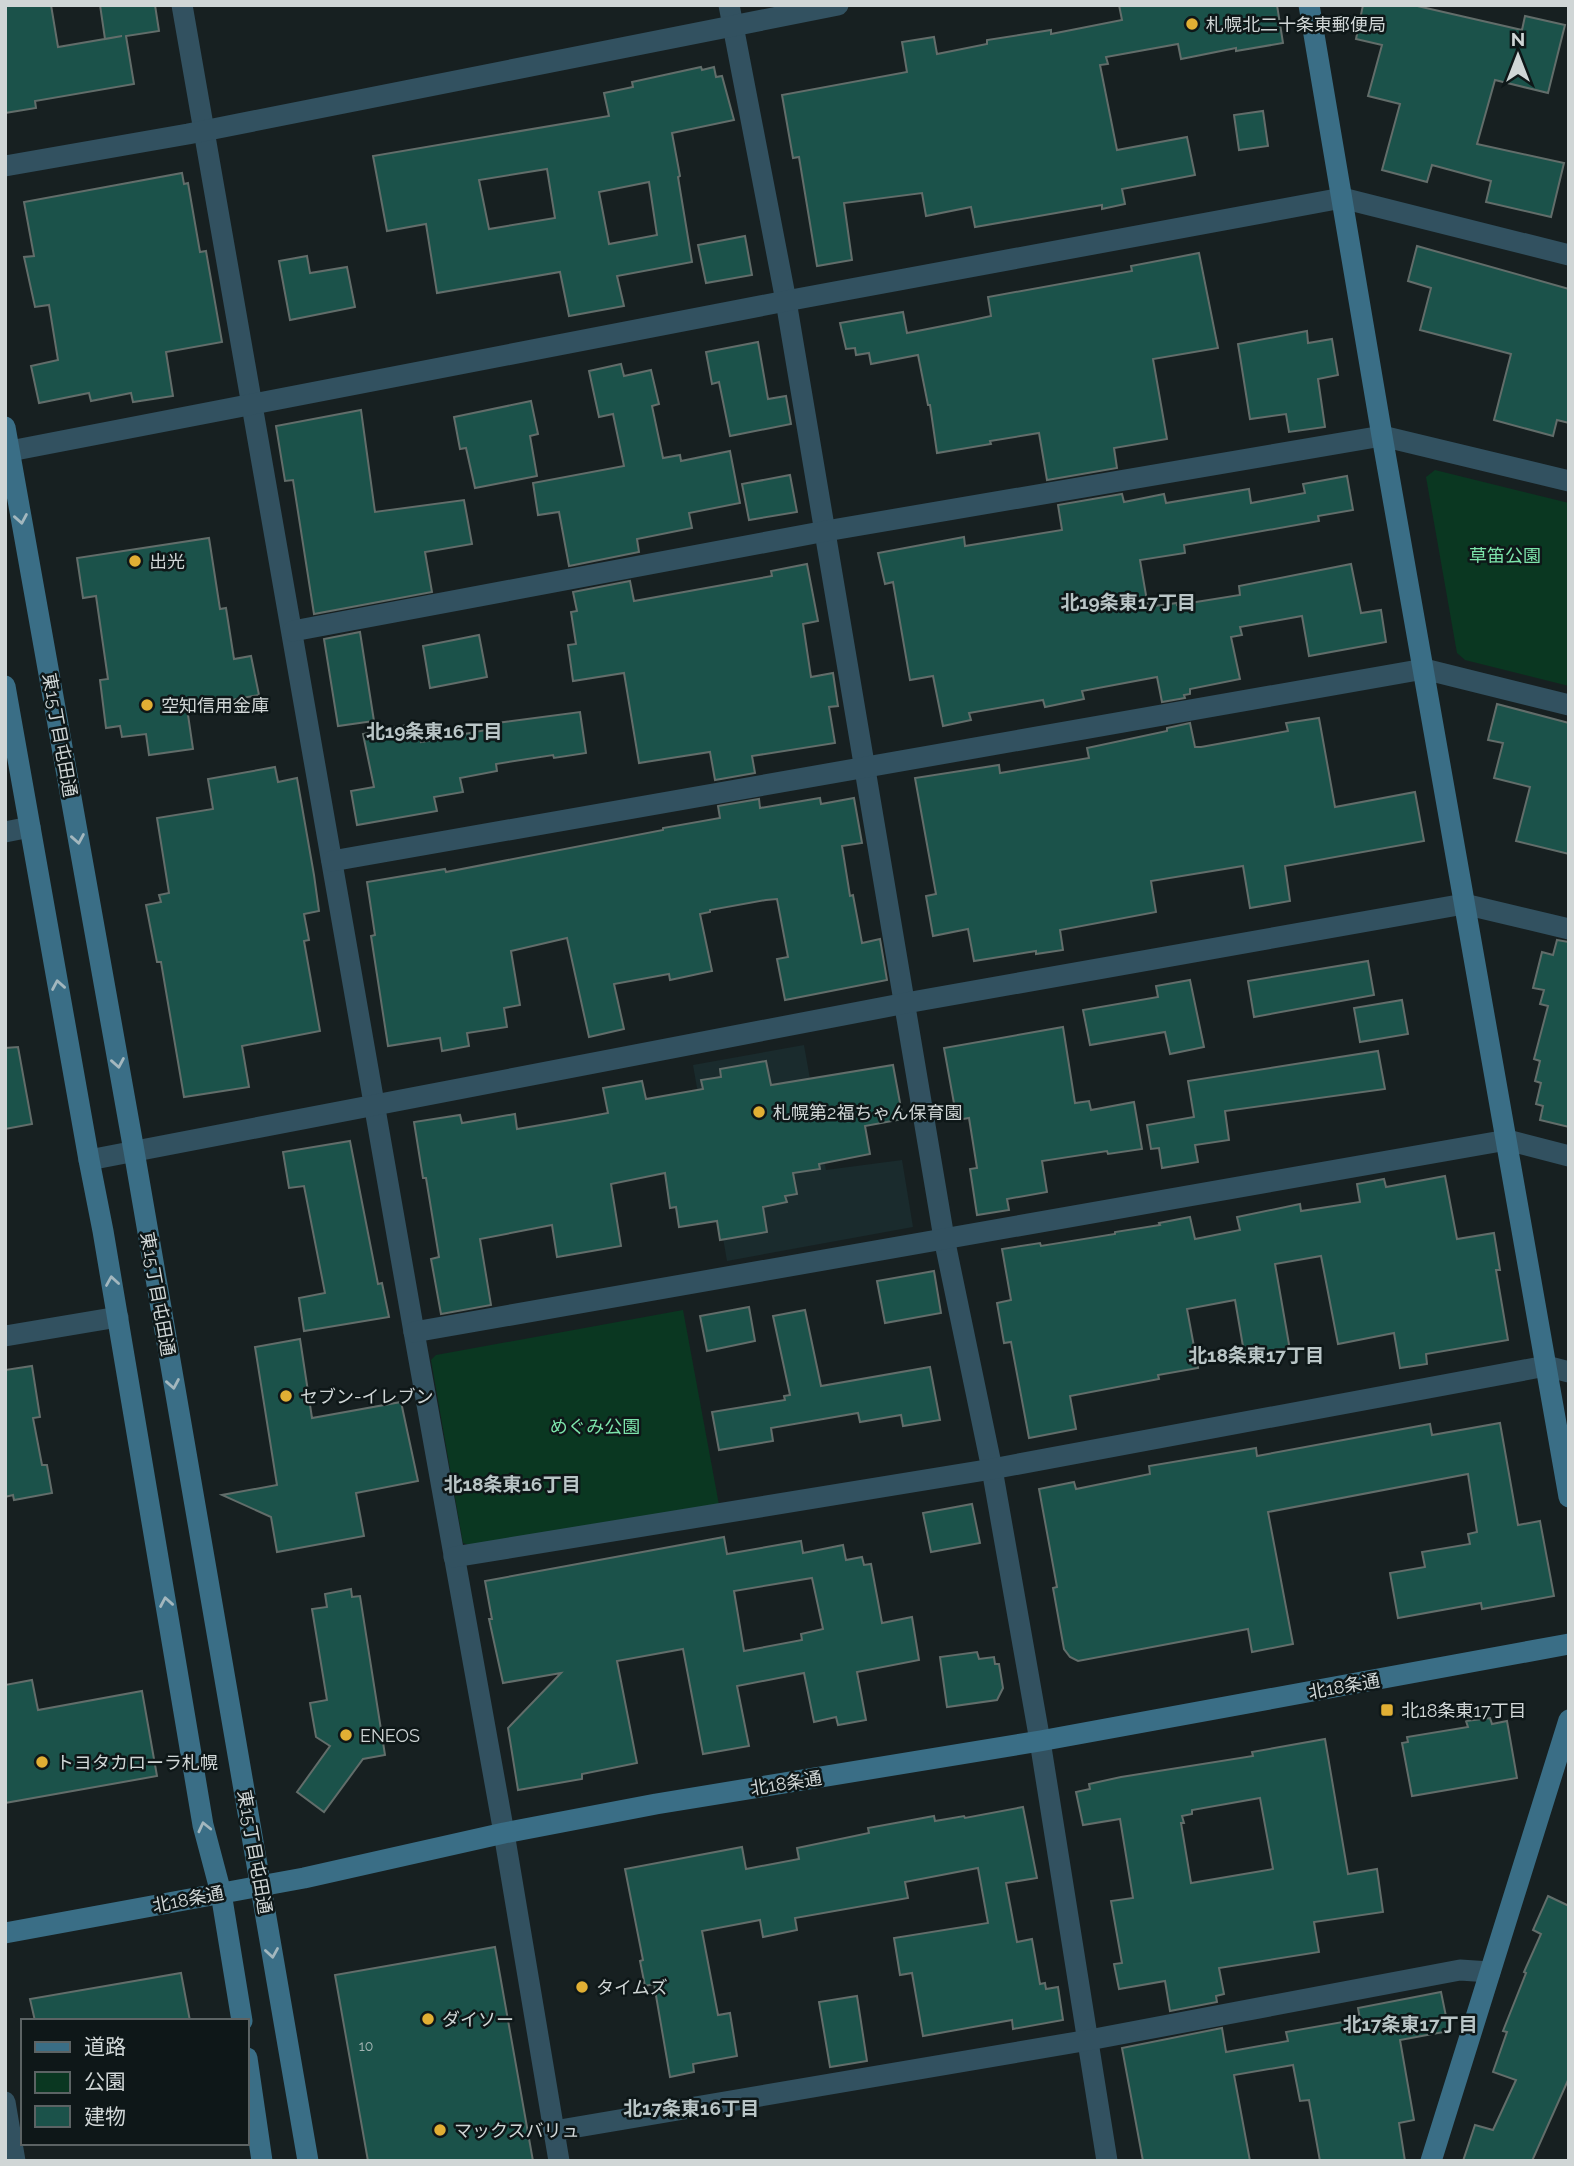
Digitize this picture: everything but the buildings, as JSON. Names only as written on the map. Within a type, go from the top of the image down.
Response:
[{"type":"street","points":[[183,5],[374,1106],[504,1833],[559,2161]]},
{"type":"street","points":[[5,166],[203,131],[731,15],[838,5]]},
{"type":"street","points":[[1309,5],[1569,1497]]},
{"type":"street","points":[[731,15],[786,301],[944,1238],[992,1469],[1040,1741],[1107,2161]]},
{"type":"street","points":[[7,452],[786,301],[1342,198],[1569,254]]},
{"type":"street","name":"東15丁目屯田通","points":[[5,427],[7,452],[134,1151],[308,2161]]},
{"type":"street","points":[[293,631],[826,531],[1382,436],[1569,481]]},
{"type":"street","points":[[332,861],[865,765],[1424,669],[1569,705]]},
{"type":"street","points":[[5,686],[118,1317],[203,1825],[221,1893],[242,2019]]},
{"type":"street","points":[[5,832],[30,827]]},
{"type":"street","points":[[89,1160],[906,1003],[1464,904],[1569,929]]},
{"type":"street","points":[[414,1332],[1507,1140],[1569,1156]]},
{"type":"street","points":[[5,1336],[118,1317]]},
{"type":"street","points":[[454,1557],[992,1469],[1546,1366],[1569,1372]]},
{"type":"street","name":"北18条通","points":[[5,1933],[221,1893],[656,1804],[1040,1741],[1569,1644]]},
{"type":"street","points":[[1432,2161],[1569,1720]]},
{"type":"street","points":[[554,2131],[1089,2040],[1460,1970],[1490,1972]]},
{"type":"street","points":[[248,2065],[262,2161]]},
{"type":"street","points":[[5,2102],[15,2161]]},
{"type":"shaded area","name":"札幌第2福ちゃん保育園","points":[[804,1045],[826,1170],[902,1160],[913,1227],[727,1261],[693,1065]]},
{"type":"green space","name":"草笛公園","points":[[1435,470],[1569,503],[1569,686],[1465,660],[1457,653],[1426,477]]},
{"type":"green space","name":"めぐみ公園","points":[[683,1310],[719,1505],[473,1546],[463,1543],[431,1360],[436,1355]]},
{"type":"place","name":"札幌北二十条東郵便局","points":[[1192,24]]},
{"type":"place","name":"出光","points":[[135,561]]},
{"type":"place","name":"空知信用金庫","points":[[147,705]]},
{"type":"place","name":"札幌第2福ちゃん保育園","points":[[759,1112]]},
{"type":"place","name":"セブン-イレブン","points":[[286,1396]]},
{"type":"place","name":"北18条東17丁目","points":[[1387,1710]]},
{"type":"place","name":"ENEOS","points":[[346,1735]]},
{"type":"place","name":"トヨタカローラ札幌","points":[[42,1762]]},
{"type":"place","name":"タイムズ","points":[[582,1987]]},
{"type":"place","name":"ダイソー","points":[[428,2019]]},
{"type":"place","name":"マックスバリュ","points":[[440,2130]]},
{"type":"district","name":"北19条東17丁目","points":[[1128,602]]},
{"type":"district","name":"北19条東16丁目","points":[[434,731]]},
{"type":"district","name":"北18条東17丁目","points":[[1256,1355]]},
{"type":"district","name":"北18条東16丁目","points":[[512,1484]]},
{"type":"district","name":"北17条東17丁目","points":[[1410,2024]]},
{"type":"district","name":"北17条東16丁目","points":[[691,2108]]}]
